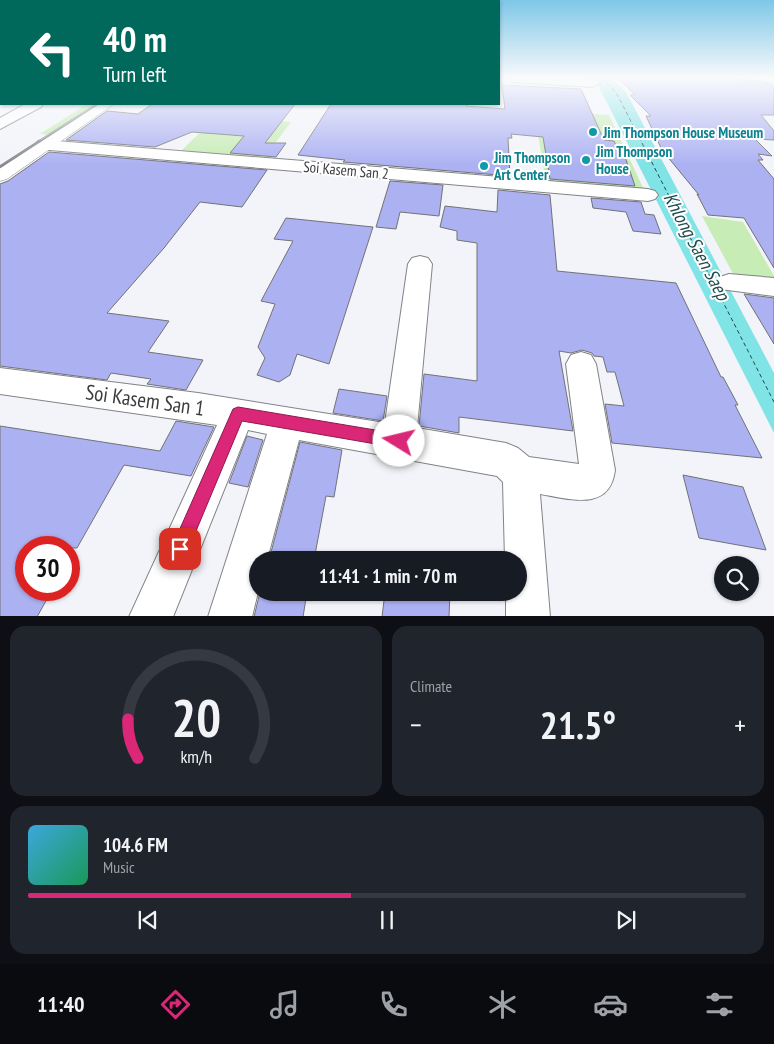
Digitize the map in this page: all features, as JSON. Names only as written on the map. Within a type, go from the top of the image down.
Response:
[{"type":"main road","points":[[0,156],[79,107]]},
{"type":"main road","points":[[0,175],[102,107]]},
{"type":"street","points":[[0,124],[31,107]]},
{"type":"street","name":"Soi Kasem San 2","points":[[44,145],[648,195]]},
{"type":"street","points":[[399,441],[420,264]]},
{"type":"street","points":[[729,283],[774,287]]},
{"type":"street","name":"Soi Kasem San 1","points":[[0,381],[126,396],[399,441],[506,460],[521,474],[588,483],[596,477],[597,470],[581,364]]},
{"type":"street","points":[[150,616],[238,414]]},
{"type":"street","points":[[230,616],[287,422]]},
{"type":"street","points":[[521,474],[528,616]]},
{"type":"green space","points":[[83,107],[96,107],[52,135],[40,134]]},
{"type":"green space","name":"Jim Thompson House","points":[[534,110],[609,115],[645,192],[546,183]]},
{"type":"green space","points":[[217,116],[291,122],[264,158],[181,151]]},
{"type":"green space","points":[[702,216],[743,222],[774,276],[774,284],[737,281]]},
{"type":"water","name":"Khlong Saen Saep","points":[[609,107],[634,107],[774,373],[774,433]]},
{"type":"building","points":[[148,107],[293,107],[265,143],[286,143],[276,157],[230,153],[244,136],[192,132],[155,147],[66,140],[107,111],[138,114]]},
{"type":"building","points":[[329,107],[476,107],[505,109],[505,107],[589,107],[604,140],[614,141],[620,154],[624,154],[635,186],[550,179],[543,137],[511,134],[512,138],[508,138],[510,176],[343,162],[345,160],[298,155]]},
{"type":"building","points":[[642,107],[774,107],[774,115],[761,115],[774,131],[774,140],[755,139],[772,156],[758,154],[763,160],[758,160],[774,179],[774,268],[744,218],[708,215],[697,194],[699,195],[662,150],[646,116],[651,116]]},
{"type":"building","points":[[49,152],[267,170],[242,207],[200,202],[164,248],[107,313],[169,321],[148,352],[203,360],[186,390],[147,384],[151,379],[111,373],[107,380],[0,366],[0,184],[8,181]]},
{"type":"building","points":[[390,181],[443,185],[439,216],[400,212],[396,229],[376,227]]},
{"type":"building","points":[[498,190],[550,195],[557,271],[676,283],[721,377],[723,377],[738,405],[735,405],[762,458],[612,443],[605,404],[624,406],[615,372],[607,372],[603,357],[594,356],[592,353],[582,350],[571,353],[559,351],[573,431],[459,417],[459,433],[419,426],[424,374],[477,381],[477,243],[457,240],[457,231],[440,227],[445,206],[497,212]]},
{"type":"building","points":[[591,198],[641,202],[645,214],[654,215],[661,234],[633,231],[626,212],[593,208]]},
{"type":"building","points":[[286,218],[373,227],[329,364],[297,354],[290,375],[279,382],[257,375],[265,358],[258,347],[275,304],[261,301],[293,241],[274,239]]},
{"type":"building","points":[[744,294],[774,298],[774,344]]},
{"type":"building","points":[[339,389],[387,396],[383,421],[333,413]]},
{"type":"building","points":[[176,421],[214,427],[191,476],[124,465],[80,543],[80,536],[15,536],[15,601],[46,601],[38,616],[0,616],[0,426],[160,451]]},
{"type":"building","points":[[247,436],[263,440],[248,487],[229,483]]},
{"type":"building","points":[[300,442],[342,450],[334,497],[326,496],[316,551],[271,551]]},
{"type":"building","points":[[683,475],[743,487],[766,550],[699,538]]},
{"type":"building","points":[[258,601],[306,601],[303,616],[254,616]]},
{"type":"building","points":[[384,601],[450,601],[449,616],[382,616]]},
{"type":"ferry route","points":[[623,107],[774,402]]},
{"type":"railway","points":[[39,142],[94,107]]},
{"type":"railway","points":[[0,167],[40,141]]},
{"type":"place","name":"Jim Thompson House Museum","points":[[593,132]]},
{"type":"place","name":"Jim Thompson House","points":[[586,160]]},
{"type":"place","name":"Jim Thompson Art Center","points":[[484,166]]},
{"type":"route","points":[[180,549],[238,414],[399,441]]}]
